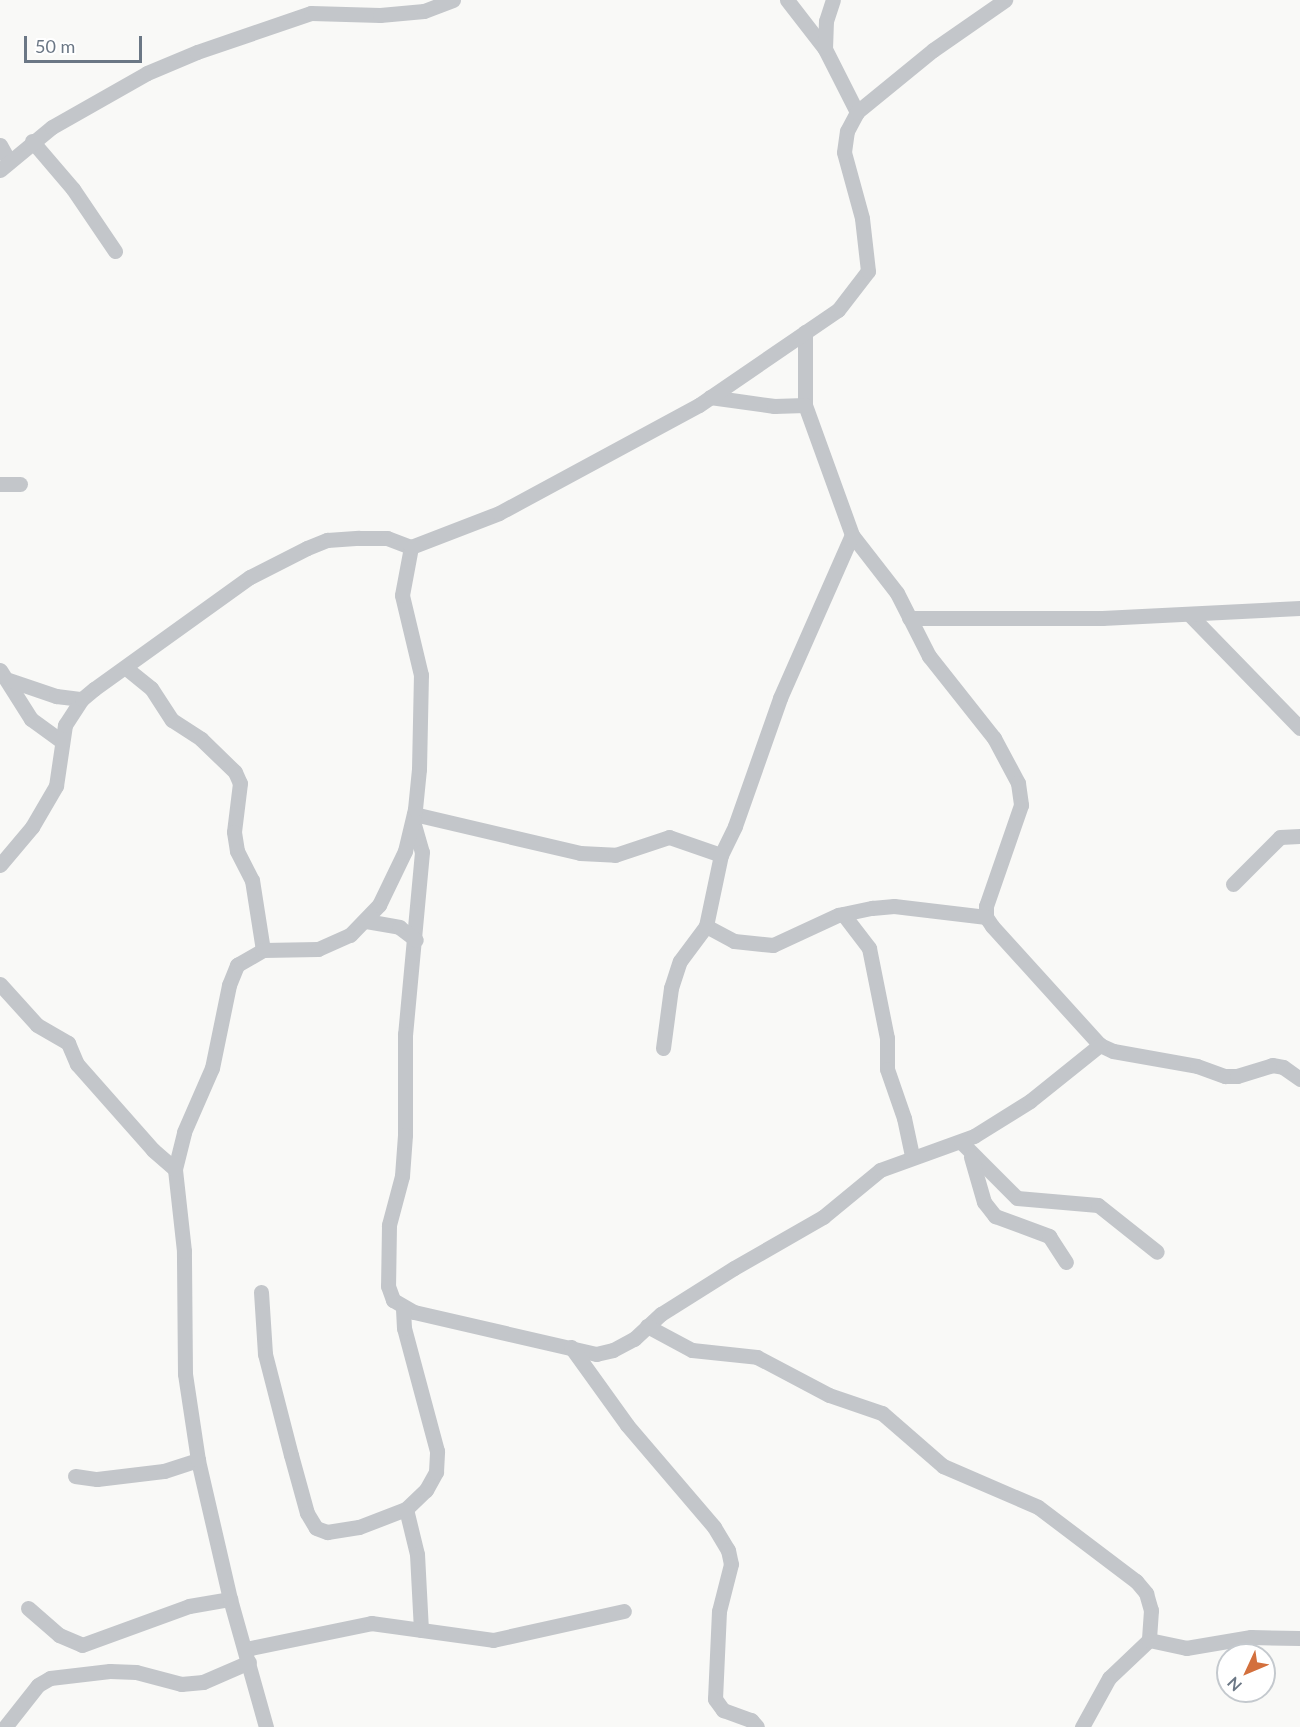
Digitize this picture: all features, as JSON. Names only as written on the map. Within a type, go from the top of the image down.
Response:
[{"type":"street","points":[[0,145],[4,165],[32,141],[147,73],[306,6],[380,15],[424,11],[453,0]]},
{"type":"street","points":[[787,0],[825,49],[857,112]]},
{"type":"street","points":[[825,49],[826,21],[833,0]]},
{"type":"street","points":[[0,865],[32,827],[56,786],[65,725],[82,699],[250,577],[327,540],[387,538],[411,547],[499,513],[710,398],[805,332],[854,294],[868,271],[862,218],[844,152],[847,131],[857,112],[933,50],[1005,0]]},
{"type":"street","points":[[32,141],[73,189],[115,251]]},
{"type":"street","points":[[805,332],[805,405],[852,535],[897,593],[929,656],[994,738],[1018,783],[1021,805],[986,917]]},
{"type":"street","points":[[710,398],[774,406],[805,405]]},
{"type":"street","points":[[0,484],[20,484]]},
{"type":"street","points":[[663,1048],[671,988],[680,961],[706,926],[721,855],[735,826],[780,698],[852,535]]},
{"type":"street","points":[[266,1727],[248,1656],[230,1599],[198,1460],[185,1374],[184,1251],[175,1169],[184,1132],[212,1068],[229,985],[237,965],[263,950],[318,949],[336,944],[366,921],[379,905],[398,867],[413,817],[421,675],[402,595],[411,547]]},
{"type":"street","points":[[909,618],[1189,614],[1300,608]]},
{"type":"street","points":[[1189,614],[1300,728]]},
{"type":"street","points":[[126,668],[151,688],[172,720],[201,739],[235,772],[240,783],[234,832],[237,851],[252,880],[263,950]]},
{"type":"street","points":[[5,675],[56,696],[82,699]]},
{"type":"street","points":[[5,675],[31,719],[61,741]]},
{"type":"street","points":[[413,817],[580,853],[615,855],[669,837],[721,855]]},
{"type":"street","points":[[413,817],[422,852],[416,940],[404,1046],[402,1176],[389,1225],[388,1286],[393,1300],[403,1307],[596,1354],[613,1350],[634,1339],[647,1326],[734,1268],[823,1217],[880,1170],[912,1156],[961,1142],[1030,1101],[1101,1045]]},
{"type":"street","points":[[1233,884],[1280,837],[1300,836]]},
{"type":"street","points":[[706,926],[734,941],[772,945],[843,914],[894,906],[986,917],[1101,1045],[1113,1051],[1197,1066],[1225,1076],[1237,1076],[1272,1065],[1283,1066],[1300,1078]]},
{"type":"street","points":[[843,914],[870,948],[887,1038],[886,1069],[904,1118],[912,1156]]},
{"type":"street","points":[[366,921],[399,927],[416,940]]},
{"type":"street","points":[[0,984],[37,1025],[68,1043],[77,1064],[153,1150],[175,1169]]},
{"type":"street","points":[[961,1142],[971,1156],[1017,1198],[1098,1205],[1157,1252]]},
{"type":"street","points":[[971,1156],[984,1202],[995,1216],[1049,1236],[1066,1262]]},
{"type":"street","points":[[261,1292],[265,1354],[307,1512],[316,1528],[338,1532],[406,1509],[426,1490],[436,1472],[437,1451],[404,1328],[403,1307]]},
{"type":"street","points":[[647,1326],[692,1350],[757,1357],[829,1395],[865,1405],[895,1423],[943,1466],[1038,1507],[1123,1570],[1146,1593],[1152,1624],[1149,1640],[1109,1678],[1082,1727]]},
{"type":"street","points":[[571,1347],[627,1425],[714,1527],[728,1550],[730,1564],[719,1611],[715,1699],[723,1710],[751,1719],[757,1727]]},
{"type":"street","points":[[75,1476],[97,1479],[164,1471],[198,1460]]},
{"type":"street","points":[[406,1509],[417,1554],[421,1630]]},
{"type":"street","points":[[28,1608],[58,1635],[82,1645],[189,1606],[230,1599]]},
{"type":"street","points":[[5,1727],[38,1685],[50,1678],[110,1671],[136,1672],[181,1684],[202,1682],[248,1656],[371,1623],[399,1624],[421,1630],[494,1640],[624,1611]]},
{"type":"street","points":[[1149,1640],[1186,1648],[1251,1637],[1300,1638]]}]
